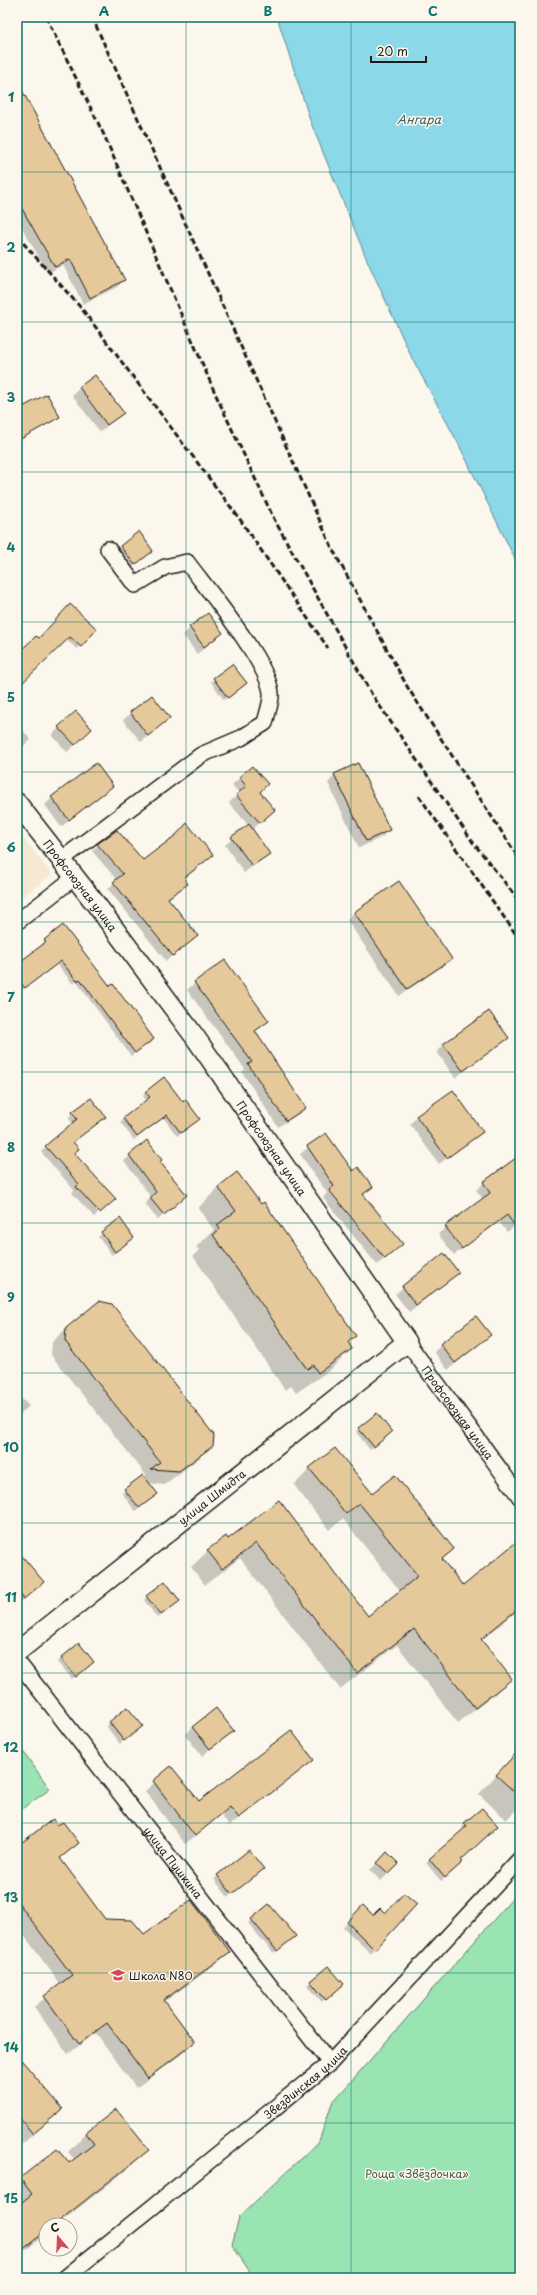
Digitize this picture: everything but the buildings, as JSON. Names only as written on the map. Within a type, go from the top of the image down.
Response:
[{"type":"street","points":[[61,860],[201,756],[241,738],[265,723],[272,693],[265,671],[228,616],[187,562],[165,567],[135,585],[108,549]]},
{"type":"street","name":"Профсоюзная улица","points":[[17,803],[75,877],[195,1038],[408,1342],[520,1496]]},
{"type":"street","points":[[17,922],[75,877]]},
{"type":"street","name":"улица Шмидта","points":[[17,1652],[408,1342]]},
{"type":"street","name":"улица Пушкина","points":[[17,1661],[330,2063]]},
{"type":"street","name":"Звездинская улица","points":[[65,2278],[330,2063],[520,1859]]},
{"type":"shaded area","points":[[17,830],[52,874],[17,901]]},
{"type":"green space","points":[[17,1743],[50,1789],[18,1812],[17,1811]]},
{"type":"green space","name":"Роща «Звёздочка»","points":[[520,1890],[520,2278],[254,2278],[232,2245],[239,2217],[319,2141],[332,2103]]},
{"type":"water","name":"Ангара","points":[[277,17],[520,17],[520,569],[458,443],[411,356],[367,260],[311,123]]},
{"type":"railway","points":[[46,17],[104,135],[215,393],[274,519],[371,693],[472,841],[520,902]]},
{"type":"railway","points":[[92,17],[333,550],[408,688],[520,860]]},
{"type":"railway","points":[[17,236],[82,309],[239,518],[328,648]]},
{"type":"railway","points":[[419,796],[520,940]]},
{"type":"place","name":"Школа N80","points":[[118,1975]]}]
